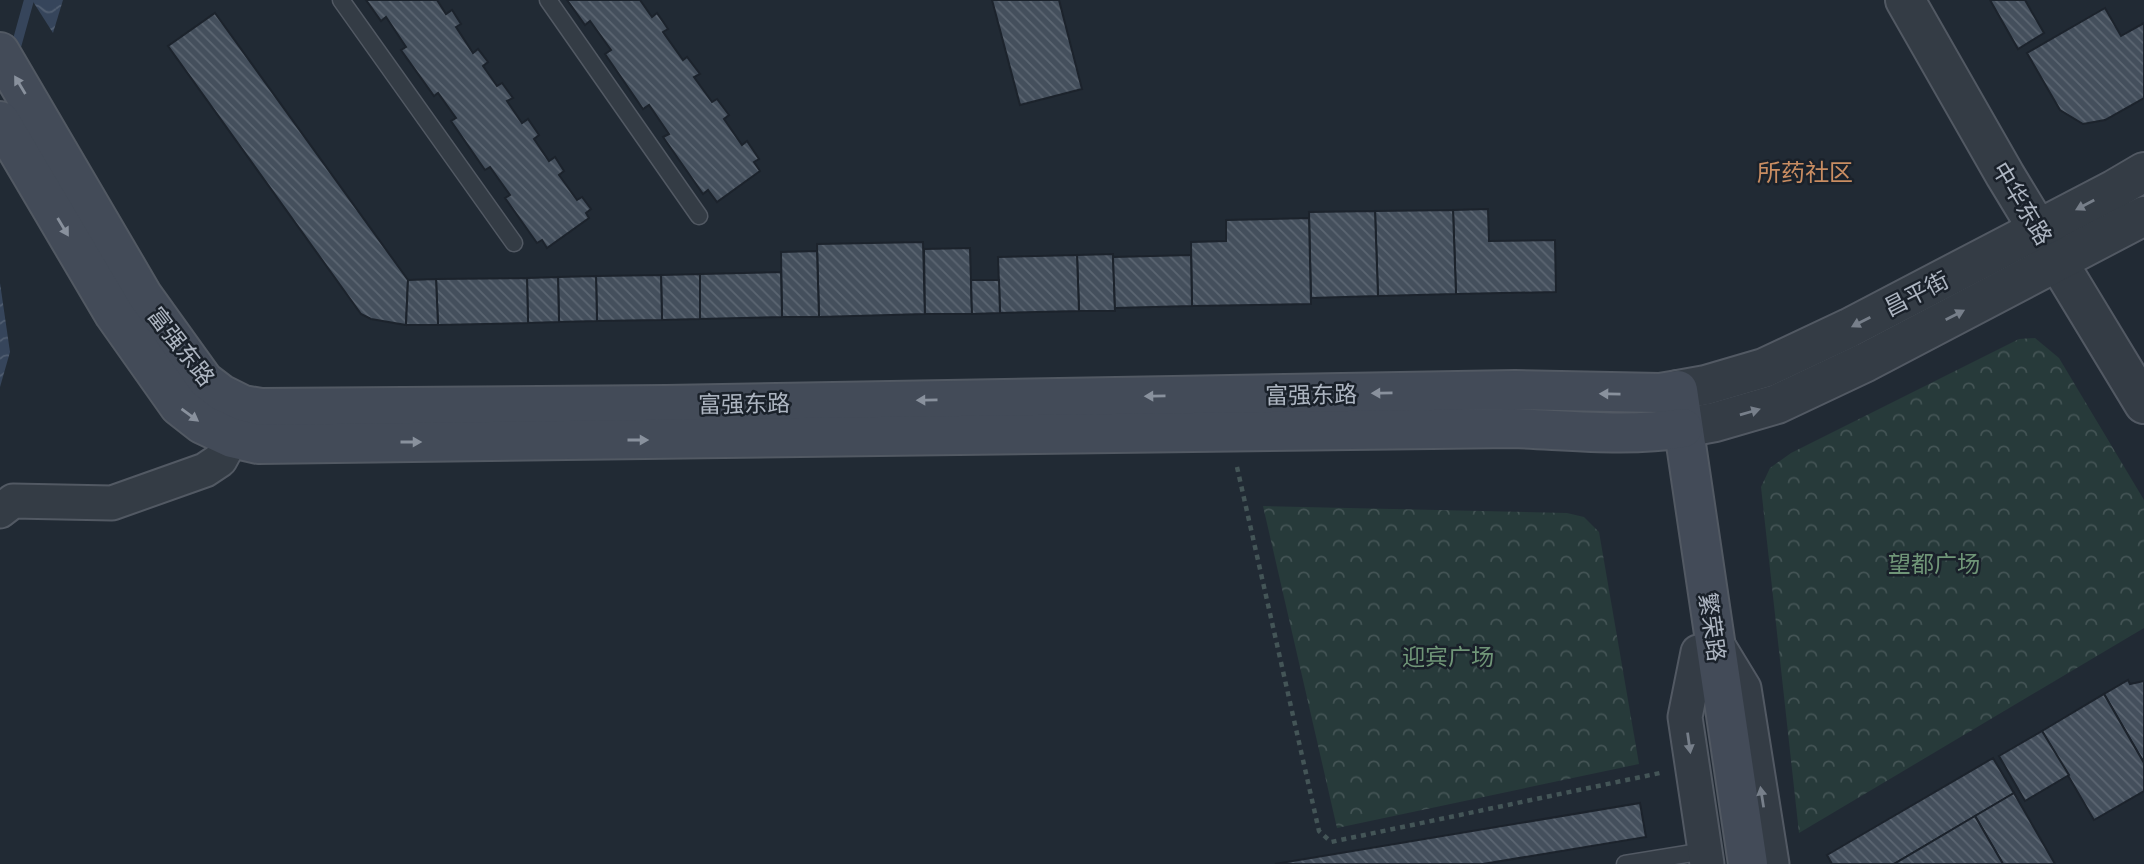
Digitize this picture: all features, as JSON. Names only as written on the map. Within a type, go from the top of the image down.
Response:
[{"type":"main road","name":"富强东路","points":[[0,52],[143,296],[204,382],[243,405],[261,408],[694,404],[1515,390],[1669,392]]},
{"type":"main road","name":"富强东路","points":[[0,121],[114,314],[172,398],[202,424],[232,438],[257,444],[1513,428],[1610,432],[1674,429]]},
{"type":"main road","name":"繁荣路","points":[[1669,392],[1706,646],[1748,864]]},
{"type":"main road","name":"繁荣路","points":[[1706,646],[1714,860]]},
{"type":"street","name":"中华东路","points":[[1905,0],[2038,230],[2144,404]]},
{"type":"street","name":"昌平街","points":[[1669,392],[1706,385],[1764,368],[1849,328],[2144,172]]},
{"type":"street","name":"昌平街","points":[[1674,429],[1715,422],[1777,404],[1866,362],[2144,216]]},
{"type":"street","points":[[0,511],[13,500],[111,503],[205,470],[220,460],[232,438]]},
{"type":"street","points":[[1706,646],[1685,717],[1714,860]]},
{"type":"street","points":[[1706,646],[1744,688],[1772,864]]},
{"type":"lane","points":[[341,0],[514,243]]},
{"type":"lane","points":[[548,0],[699,216]]},
{"type":"lane","points":[[1625,864],[1714,860]]},
{"type":"path","points":[[1229,432],[1320,831],[1331,842],[1693,766]]},
{"type":"green space","name":"望都广场","points":[[2035,338],[2059,358],[2144,500],[2144,628],[1799,833],[1761,487],[1770,468],[1791,453],[2019,339]]},
{"type":"green space","name":"迎宾广场","points":[[1263,506],[1567,513],[1584,517],[1599,532],[1639,764],[1337,828]]},
{"type":"water","points":[[32,0],[63,0],[53,33]]},
{"type":"water","points":[[0,283],[10,352],[0,387]]},
{"type":"building","points":[[366,0],[437,0],[446,14],[452,10],[461,24],[456,27],[473,53],[478,49],[488,62],[483,66],[497,86],[502,83],[513,98],[507,101],[522,123],[528,119],[539,135],[534,139],[549,161],[555,157],[564,171],[559,175],[577,200],[582,197],[591,209],[586,213],[589,218],[547,248],[542,240],[537,243],[505,198],[510,195],[490,167],[485,170],[451,121],[456,118],[438,93],[434,96],[401,50],[406,47],[386,17],[381,21]]},
{"type":"building","points":[[567,0],[640,0],[652,17],[657,13],[668,29],[663,32],[683,60],[687,57],[700,74],[694,77],[712,102],[717,99],[729,115],[724,119],[742,145],[747,141],[759,159],[754,162],[760,171],[717,202],[708,190],[703,194],[663,137],[669,134],[649,105],[643,109],[605,54],[611,50],[590,21],[585,25]]},
{"type":"building","points":[[992,0],[1059,0],[1082,89],[1020,105]]},
{"type":"building","points":[[1990,0],[2025,0],[2044,33],[2018,49]]},
{"type":"building","points":[[2105,8],[2121,36],[2144,23],[2144,98],[2105,120],[2083,124],[2060,110],[2027,53]]},
{"type":"building","points":[[215,13],[408,280],[406,325],[371,319],[361,314],[168,46]]},
{"type":"building","points":[[1488,209],[1489,241],[1555,240],[1556,292],[1456,294],[1453,210]]},
{"type":"building","points":[[1453,210],[1456,294],[1378,296],[1375,211]]},
{"type":"building","points":[[1375,211],[1378,296],[1311,298],[1309,212]]},
{"type":"building","points":[[1309,218],[1311,304],[1192,306],[1191,242],[1226,241],[1226,220]]},
{"type":"building","points":[[923,242],[925,314],[819,317],[817,244]]},
{"type":"building","points":[[970,248],[972,314],[925,314],[924,249]]},
{"type":"building","points":[[817,251],[819,317],[782,317],[781,252]]},
{"type":"building","points":[[1113,254],[1115,311],[1079,311],[1077,255]]},
{"type":"building","points":[[1077,255],[1079,311],[1000,313],[998,257]]},
{"type":"building","points":[[1191,255],[1192,306],[1115,308],[1113,257]]},
{"type":"building","points":[[781,272],[782,317],[700,319],[700,274]]},
{"type":"building","points":[[700,274],[700,319],[662,320],[661,275]]},
{"type":"building","points":[[661,275],[662,320],[597,321],[596,276]]},
{"type":"building","points":[[596,276],[597,321],[559,322],[558,277]]},
{"type":"building","points":[[558,277],[559,322],[528,323],[527,278]]},
{"type":"building","points":[[527,278],[528,323],[438,325],[436,279]]},
{"type":"building","points":[[436,279],[438,325],[406,325],[408,280]]},
{"type":"building","points":[[971,280],[999,280],[1000,313],[972,314]]},
{"type":"building","points":[[2128,680],[2130,684],[2144,681],[2144,763],[2104,694]]},
{"type":"building","points":[[2104,694],[2144,763],[2144,791],[2094,820],[2042,731]]},
{"type":"building","points":[[2042,731],[2069,775],[2025,801],[1999,756]]},
{"type":"building","points":[[1993,758],[2014,793],[1894,864],[1832,864],[1827,855]]},
{"type":"building","points":[[2014,793],[2055,864],[2003,864],[1975,816]]},
{"type":"building","points":[[1640,803],[1646,837],[1483,864],[1275,864]]},
{"type":"building","points":[[1975,816],[2003,864],[1894,864]]},
{"type":"waterway","points":[[14,54],[29,0]]},
{"type":"district","name":"所药社区","points":[[1805,171]]}]
